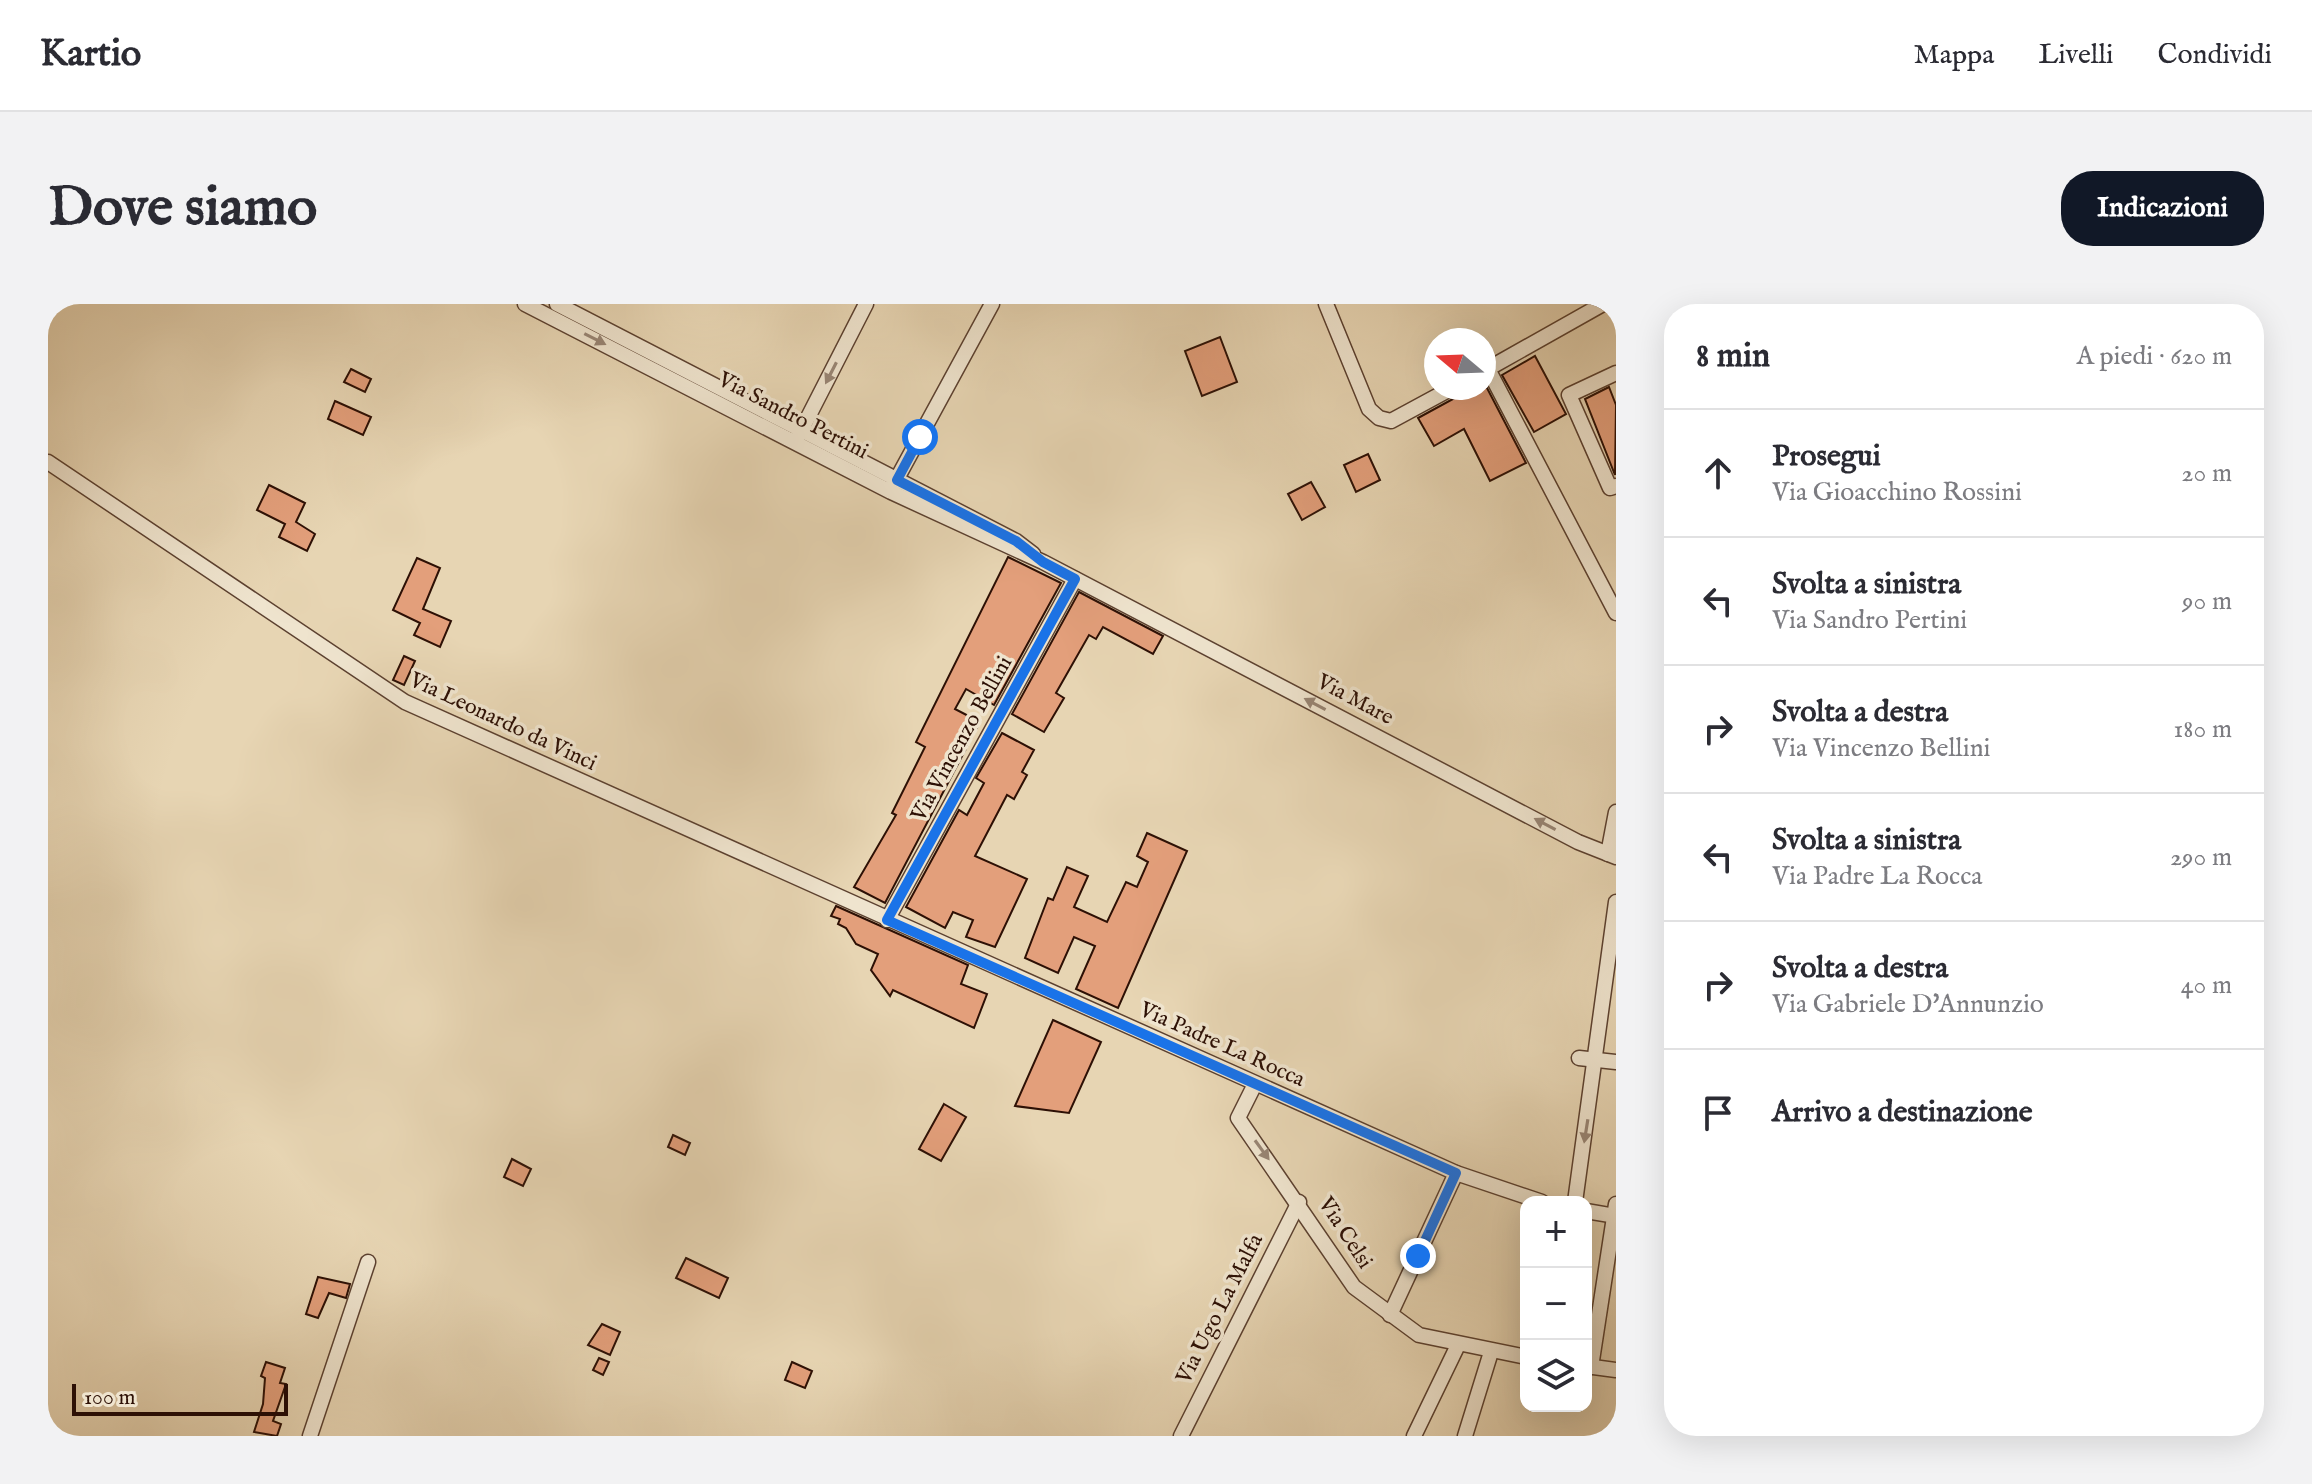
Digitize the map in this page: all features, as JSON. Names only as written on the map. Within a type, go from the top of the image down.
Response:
[{"type":"street","name":"Via Sandro Pertini","points":[[525,304],[799,435]]},
{"type":"street","name":"Via Sandro Pertini","points":[[557,304],[894,486],[1016,541],[1043,562],[1075,579]]},
{"type":"street","points":[[799,435],[866,304]]},
{"type":"street","points":[[894,486],[992,304]]},
{"type":"street","points":[[1326,304],[1369,409],[1379,418],[1391,421],[1430,400]]},
{"type":"street","points":[[1496,364],[1603,304]]},
{"type":"street","points":[[1616,373],[1569,395],[1610,488],[1616,486]]},
{"type":"street","points":[[1496,389],[1616,613]]},
{"type":"street","name":"Via Leonardo da Vinci","points":[[48,462],[405,702],[887,920]]},
{"type":"street","name":"Via Vincenzo Bellini","points":[[887,920],[1075,579]]},
{"type":"street","name":"Via Mare","points":[[1075,579],[1564,835],[1612,855]]},
{"type":"street","points":[[1612,855],[1616,812]]},
{"type":"street","points":[[1576,1196],[1613,967],[1616,902]]},
{"type":"street","name":"Via Padre La Rocca","points":[[887,920],[1456,1173],[1524,1196]]},
{"type":"street","points":[[1579,1058],[1616,1062]]},
{"type":"street","name":"Via Celsi","points":[[1255,1084],[1238,1118],[1299,1202],[1354,1287],[1419,1335],[1520,1356]]},
{"type":"street","points":[[1390,1315],[1456,1173]]},
{"type":"street","name":"Via Ugo La Malfa","points":[[1181,1436],[1299,1202]]},
{"type":"street","points":[[1592,1211],[1615,1212],[1592,1343]]},
{"type":"street","points":[[310,1436],[368,1262]]},
{"type":"street","points":[[1414,1436],[1458,1345]]},
{"type":"street","points":[[1465,1436],[1491,1352]]},
{"type":"street","points":[[1592,1367],[1616,1370]]},
{"type":"building","points":[[1220,337],[1237,382],[1202,396],[1185,351]]},
{"type":"building","points":[[1535,356],[1566,414],[1534,432],[1502,375]]},
{"type":"building","points":[[351,369],[371,379],[365,392],[344,382]]},
{"type":"building","points":[[1609,387],[1616,405],[1615,475],[1585,399]]},
{"type":"building","points":[[1451,400],[1493,400],[1526,463],[1490,481],[1464,429],[1434,446],[1418,418]]},
{"type":"building","points":[[335,401],[371,417],[363,435],[328,419]]},
{"type":"building","points":[[1368,454],[1380,480],[1356,492],[1344,465]]},
{"type":"building","points":[[1311,482],[1325,507],[1302,520],[1288,494]]},
{"type":"building","points":[[269,485],[305,503],[296,522],[315,534],[307,551],[279,537],[285,524],[257,510]]},
{"type":"building","points":[[1008,557],[1061,583],[994,705],[966,689],[955,709],[980,722],[885,903],[854,887],[896,815],[892,813],[925,747],[916,742]]},
{"type":"building","points":[[417,558],[440,568],[423,609],[451,621],[440,647],[414,635],[420,623],[393,610]]},
{"type":"building","points":[[1079,592],[1163,636],[1153,654],[1103,627],[1096,639],[1089,635],[1056,693],[1064,698],[1044,732],[1012,714]]},
{"type":"building","points":[[404,656],[415,661],[404,685],[393,680]]},
{"type":"building","points":[[1002,733],[1034,750],[1022,772],[1027,775],[1014,799],[1007,795],[975,856],[1027,879],[995,947],[966,937],[973,920],[953,912],[945,928],[906,907],[959,810],[967,815],[984,783],[976,778]]},
{"type":"building","points":[[1147,833],[1187,851],[1118,1008],[1076,989],[1095,946],[1074,937],[1058,973],[1025,958],[1048,898],[1053,900],[1067,867],[1088,876],[1074,907],[1107,922],[1126,882],[1137,887],[1148,862],[1137,856]]},
{"type":"building","points":[[836,906],[968,965],[961,984],[987,994],[974,1028],[893,990],[890,996],[871,970],[878,954],[856,944],[846,928],[838,924],[840,919],[831,916]]},
{"type":"building","points":[[1053,1020],[1101,1042],[1069,1113],[1015,1106]]},
{"type":"building","points":[[944,1104],[966,1117],[941,1161],[919,1149]]},
{"type":"building","points":[[673,1135],[690,1143],[685,1155],[668,1147]]},
{"type":"building","points":[[512,1159],[531,1169],[523,1186],[504,1177]]},
{"type":"building","points":[[686,1258],[728,1278],[719,1298],[676,1278]]},
{"type":"building","points":[[318,1277],[350,1284],[346,1298],[329,1293],[318,1318],[306,1314]]},
{"type":"building","points":[[602,1324],[620,1332],[610,1355],[588,1345]]},
{"type":"building","points":[[599,1358],[609,1362],[603,1375],[593,1370]]},
{"type":"building","points":[[266,1362],[285,1368],[280,1383],[286,1384],[273,1421],[281,1424],[277,1436],[254,1432],[263,1404],[265,1378],[261,1376]]},
{"type":"building","points":[[792,1362],[812,1371],[805,1388],[785,1380]]},
{"type":"route","points":[[920,437],[897,480],[1016,541],[1043,562],[1075,579],[887,920],[1456,1173],[1418,1256]]}]
